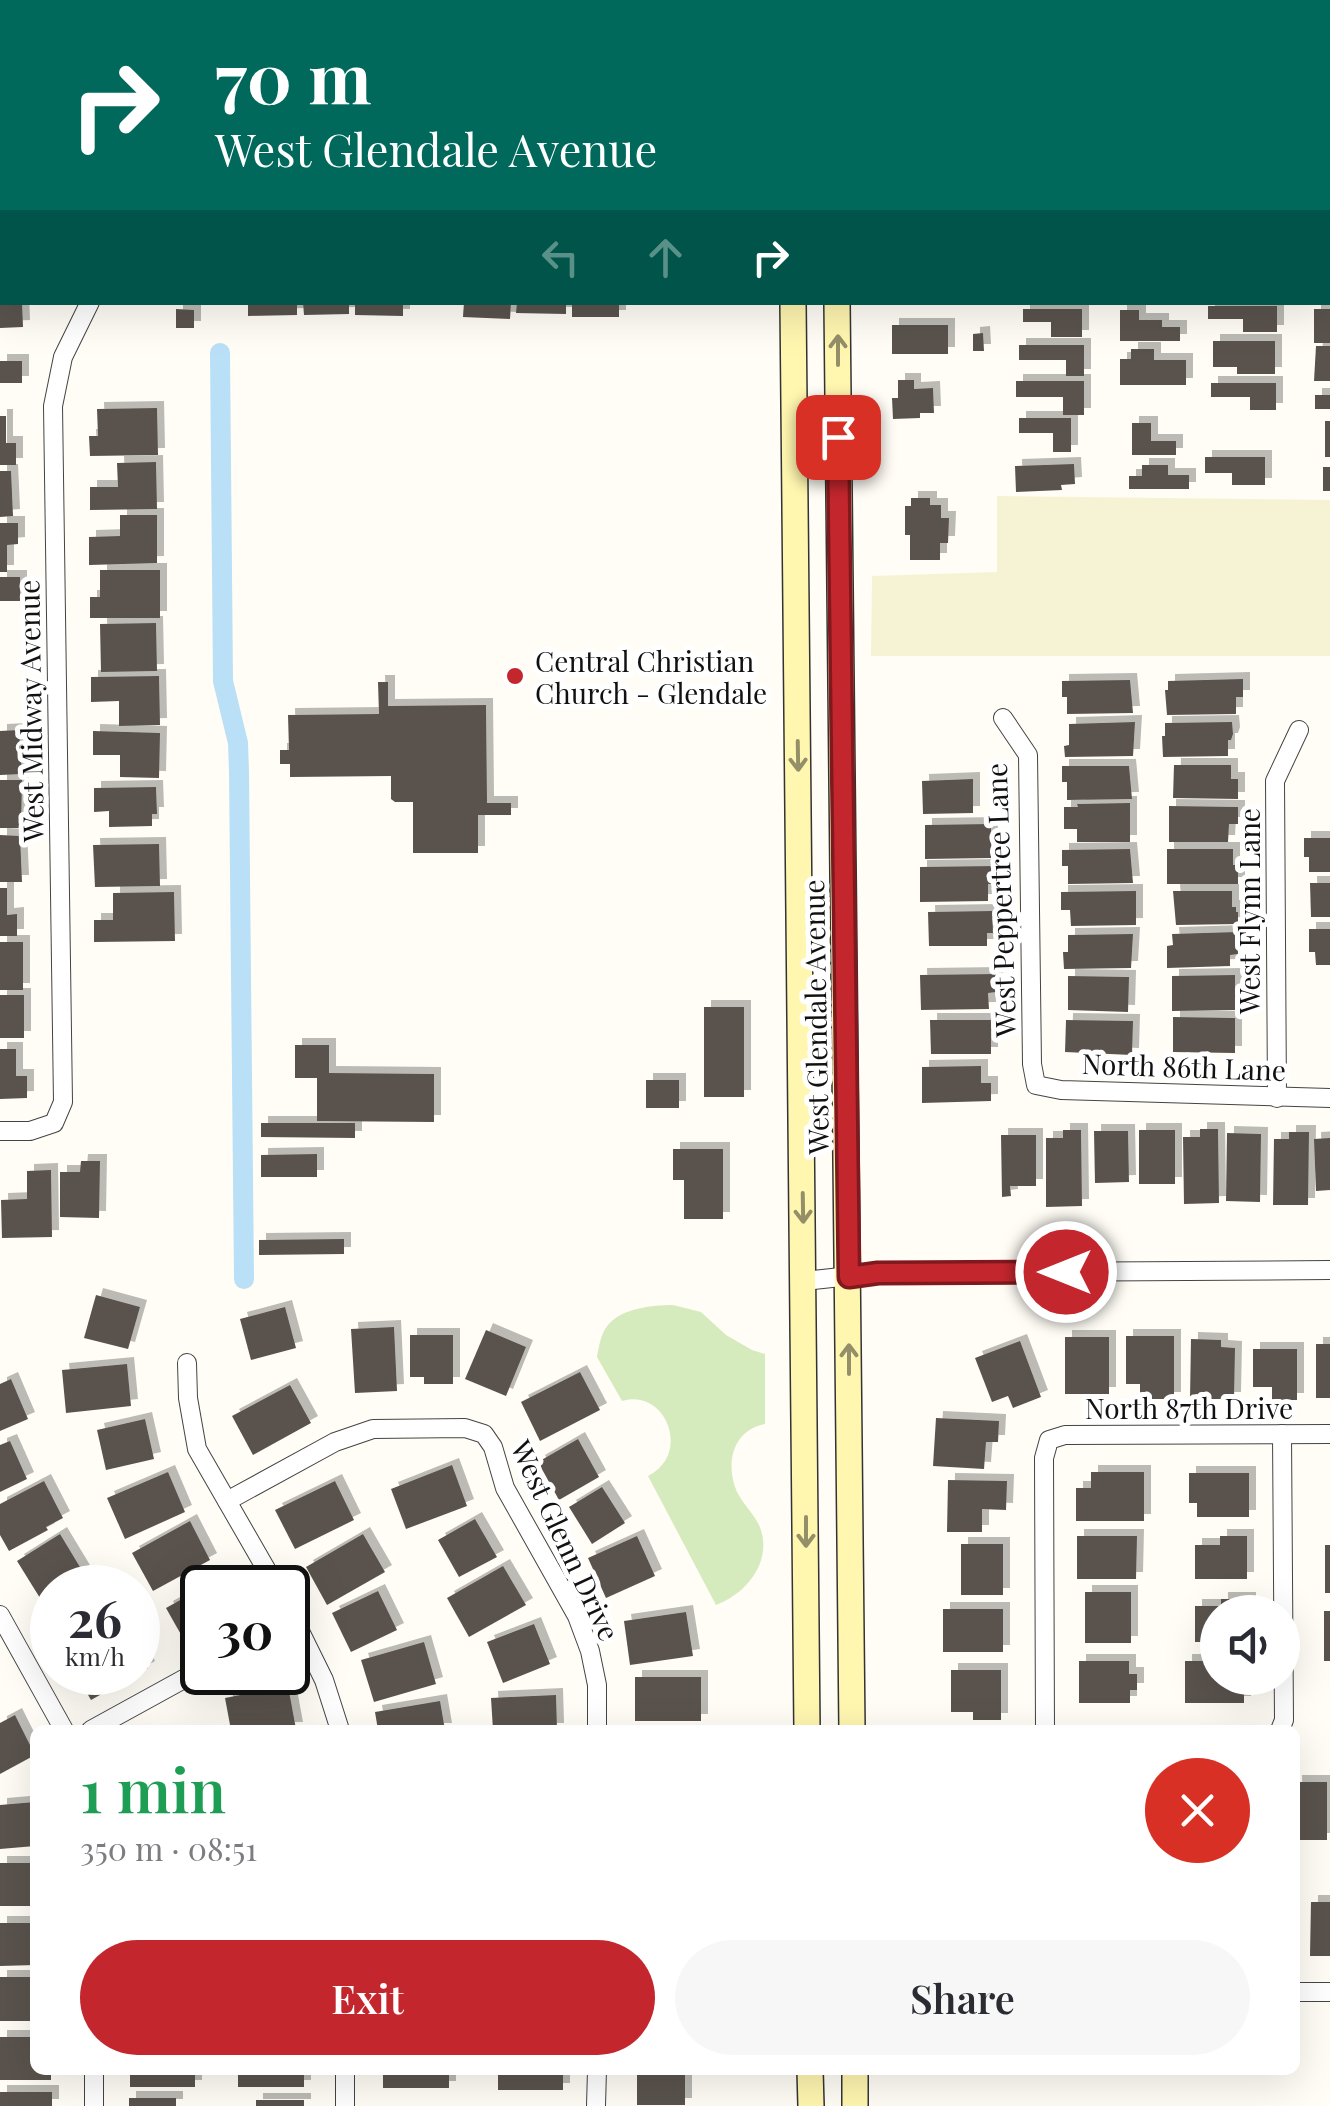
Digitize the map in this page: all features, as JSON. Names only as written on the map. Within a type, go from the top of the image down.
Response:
[{"type":"main road","name":"West Glendale Avenue","points":[[794,305],[808,1725]]},
{"type":"main road","name":"West Glendale Avenue","points":[[838,305],[852,1725]]},
{"type":"main road","points":[[810,2075],[810,2106]]},
{"type":"main road","points":[[855,2075],[855,2106]]},
{"type":"street","name":"West Midway Avenue","points":[[0,1131],[30,1131],[54,1123],[63,1102],[53,406],[64,357],[89,305]]},
{"type":"street","name":"West Peppertree Lane","points":[[1003,718],[1028,755],[1032,1064],[1036,1085]]},
{"type":"street","name":"West Flynn Lane","points":[[1277,1098],[1275,781],[1300,730]]},
{"type":"street","name":"North 86th Lane","points":[[1036,1085],[1061,1090],[1330,1098]]},
{"type":"street","points":[[804,1282],[878,1273],[1330,1270]]},
{"type":"street","points":[[187,1363],[197,1449],[263,1565]]},
{"type":"street","name":"West Glenn Drive","points":[[227,1501],[334,1442],[373,1429],[466,1428],[484,1434],[493,1447],[505,1488],[577,1616],[590,1650],[597,1685],[597,1725]]},
{"type":"street","points":[[1282,1434],[1282,1725]]},
{"type":"street","name":"North 87th Drive","points":[[1045,1725],[1044,1458],[1048,1440],[1064,1435],[1330,1434]]},
{"type":"street","points":[[0,1615],[61,1725]]},
{"type":"street","points":[[310,1654],[324,1680],[338,1725]]},
{"type":"street","points":[[100,1725],[180,1681]]},
{"type":"street","points":[[1300,1992],[1330,1992]]},
{"type":"street","points":[[94,2075],[94,2106]]},
{"type":"street","points":[[345,2075],[345,2106]]},
{"type":"street","points":[[596,2106],[597,2075]]},
{"type":"shaded area","points":[[997,496],[1330,500],[1330,656],[871,656],[872,576],[997,572]]},
{"type":"green space","points":[[673,1305],[701,1312],[726,1335],[765,1354],[765,1424],[745,1433],[732,1460],[733,1482],[759,1525],[763,1550],[748,1583],[716,1605],[648,1476],[669,1453],[668,1425],[651,1404],[622,1401],[597,1357],[604,1332],[614,1319],[638,1309]]},
{"type":"building","points":[[0,305],[22,305],[23,327],[0,328]]},
{"type":"building","points":[[248,305],[297,305],[297,315],[248,316]]},
{"type":"building","points":[[303,305],[349,305],[349,314],[304,315]]},
{"type":"building","points":[[355,305],[403,305],[403,316],[355,315]]},
{"type":"building","points":[[464,305],[511,305],[510,319],[463,317]]},
{"type":"building","points":[[517,305],[566,305],[566,314],[516,313]]},
{"type":"building","points":[[572,305],[619,305],[619,317],[572,317]]},
{"type":"building","points":[[1208,306],[1277,306],[1277,332],[1243,332],[1243,319],[1208,319]]},
{"type":"building","points":[[176,309],[194,310],[194,328],[176,328]]},
{"type":"building","points":[[1023,309],[1082,309],[1082,337],[1051,337],[1051,322],[1023,322]]},
{"type":"building","points":[[1314,309],[1330,309],[1330,343],[1314,343]]},
{"type":"building","points":[[1120,310],[1139,310],[1139,320],[1162,320],[1162,327],[1180,327],[1180,341],[1120,341]]},
{"type":"building","points":[[892,325],[948,325],[948,354],[892,354]]},
{"type":"building","points":[[983,333],[984,351],[973,351],[973,334]]},
{"type":"building","points":[[1213,341],[1275,341],[1275,374],[1237,374],[1237,367],[1213,367]]},
{"type":"building","points":[[1019,345],[1084,345],[1084,376],[1066,376],[1066,360],[1019,360]]},
{"type":"building","points":[[1316,346],[1330,346],[1330,381],[1314,381]]},
{"type":"building","points":[[1131,349],[1154,349],[1154,360],[1186,360],[1186,385],[1120,385],[1120,359],[1131,359]]},
{"type":"building","points":[[0,361],[22,361],[22,383],[0,383]]},
{"type":"building","points":[[898,380],[914,380],[914,389],[933,388],[934,413],[893,419],[892,398],[898,398]]},
{"type":"building","points":[[1016,381],[1084,381],[1084,415],[1063,415],[1063,397],[1016,397]]},
{"type":"building","points":[[1211,383],[1276,383],[1276,410],[1250,410],[1250,397],[1211,397]]},
{"type":"building","points":[[1315,395],[1330,395],[1330,409],[1315,409]]},
{"type":"building","points":[[157,408],[158,455],[90,456],[89,436],[98,436],[97,409]]},
{"type":"building","points":[[0,416],[6,416],[6,443],[16,443],[16,465],[0,465]]},
{"type":"building","points":[[1019,418],[1071,418],[1071,452],[1053,452],[1053,433],[1019,433]]},
{"type":"building","points":[[1325,421],[1330,421],[1330,457],[1325,457]]},
{"type":"building","points":[[1132,423],[1151,423],[1151,441],[1176,441],[1176,455],[1132,455]]},
{"type":"building","points":[[1205,457],[1265,457],[1265,485],[1232,485],[1232,473],[1205,473]]},
{"type":"building","points":[[156,462],[157,509],[90,510],[90,487],[118,487],[117,463]]},
{"type":"building","points":[[1074,464],[1075,484],[1061,485],[1062,490],[1016,492],[1015,466]]},
{"type":"building","points":[[1142,465],[1168,465],[1168,475],[1189,475],[1189,489],[1129,489],[1129,476],[1142,476]]},
{"type":"building","points":[[1323,467],[1330,467],[1330,491],[1323,491]]},
{"type":"building","points":[[0,471],[11,471],[13,516],[0,517]]},
{"type":"building","points":[[911,498],[930,498],[930,505],[941,505],[941,518],[949,518],[948,543],[940,543],[940,560],[910,560],[905,506],[911,506]]},
{"type":"building","points":[[120,515],[157,515],[157,563],[89,565],[89,537],[120,536]]},
{"type":"building","points":[[0,523],[18,523],[18,544],[7,545],[7,572],[0,572]]},
{"type":"building","points":[[100,570],[160,570],[160,618],[90,618],[90,597],[100,597]]},
{"type":"building","points":[[0,577],[20,577],[20,601],[0,601]]},
{"type":"building","points":[[156,623],[157,671],[101,672],[100,624]]},
{"type":"building","points":[[159,676],[160,725],[119,726],[119,701],[91,702],[91,677]]},
{"type":"building","points":[[1243,679],[1243,697],[1236,697],[1236,714],[1167,715],[1168,681]]},
{"type":"building","points":[[1130,680],[1133,713],[1067,714],[1062,681]]},
{"type":"building","points":[[378,682],[388,682],[388,706],[486,705],[487,803],[511,803],[511,815],[478,815],[478,853],[413,853],[413,802],[391,799],[391,776],[290,777],[290,764],[280,764],[280,750],[289,750],[288,715],[379,714]]},
{"type":"building","points":[[1135,722],[1133,756],[1065,757],[1069,724]]},
{"type":"building","points":[[1232,722],[1228,756],[1163,757],[1165,723]]},
{"type":"building","points":[[19,730],[22,774],[0,775],[0,731]]},
{"type":"building","points":[[93,731],[160,733],[159,778],[120,777],[120,755],[93,755]]},
{"type":"building","points":[[1174,765],[1231,765],[1231,779],[1238,779],[1238,799],[1173,798]]},
{"type":"building","points":[[1062,766],[1129,766],[1132,799],[1067,800]]},
{"type":"building","points":[[973,779],[973,813],[923,814],[922,781]]},
{"type":"building","points":[[0,780],[22,780],[21,828],[0,828]]},
{"type":"building","points":[[156,787],[157,814],[152,814],[152,826],[109,827],[109,811],[94,812],[94,788]]},
{"type":"building","points":[[1130,803],[1130,842],[1077,842],[1077,829],[1064,829],[1064,807]]},
{"type":"building","points":[[1169,806],[1238,807],[1238,824],[1229,824],[1228,842],[1169,842]]},
{"type":"building","points":[[991,824],[991,858],[925,859],[925,825]]},
{"type":"building","points":[[0,835],[20,836],[22,882],[0,882]]},
{"type":"building","points":[[1304,838],[1330,838],[1330,872],[1309,872]]},
{"type":"building","points":[[159,844],[160,886],[95,887],[93,845]]},
{"type":"building","points":[[1130,849],[1133,883],[1068,884],[1068,866],[1062,866],[1062,850]]},
{"type":"building","points":[[1167,849],[1233,849],[1238,884],[1167,884]]},
{"type":"building","points":[[995,866],[995,884],[988,884],[988,901],[920,902],[920,867]]},
{"type":"building","points":[[1310,883],[1330,883],[1330,917],[1311,917]]},
{"type":"building","points":[[0,888],[7,888],[7,915],[17,914],[17,936],[0,936]]},
{"type":"building","points":[[1136,891],[1136,925],[1071,926],[1070,910],[1061,910],[1061,892]]},
{"type":"building","points":[[1173,891],[1232,891],[1238,924],[1176,925]]},
{"type":"building","points":[[174,892],[175,941],[94,942],[94,920],[113,920],[113,893]]},
{"type":"building","points":[[992,911],[993,933],[987,933],[987,946],[929,946],[928,912]]},
{"type":"building","points":[[1309,929],[1330,929],[1330,965],[1316,965],[1315,952],[1309,952]]},
{"type":"building","points":[[1237,932],[1238,954],[1230,955],[1230,966],[1167,968],[1167,946],[1173,945],[1172,934]]},
{"type":"building","points":[[1133,934],[1131,968],[1064,969],[1068,935]]},
{"type":"building","points":[[0,942],[23,942],[23,990],[0,990]]},
{"type":"building","points":[[996,974],[996,992],[988,993],[989,1009],[921,1010],[920,975]]},
{"type":"building","points":[[1235,975],[1235,1010],[1172,1011],[1172,976]]},
{"type":"building","points":[[1068,976],[1129,977],[1128,1012],[1068,1010]]},
{"type":"building","points":[[0,995],[24,995],[24,1038],[0,1038]]},
{"type":"building","points":[[704,1007],[744,1007],[744,1097],[704,1097]]},
{"type":"building","points":[[1173,1017],[1235,1018],[1235,1053],[1173,1052]]},
{"type":"building","points":[[930,1020],[991,1020],[991,1054],[931,1054]]},
{"type":"building","points":[[1066,1020],[1133,1021],[1132,1055],[1065,1052]]},
{"type":"building","points":[[295,1045],[329,1045],[329,1073],[434,1074],[434,1122],[317,1121],[317,1078],[295,1078]]},
{"type":"building","points":[[0,1049],[16,1049],[16,1076],[27,1076],[27,1098],[0,1099]]},
{"type":"building","points":[[981,1066],[981,1083],[991,1083],[991,1101],[922,1103],[922,1067]]},
{"type":"building","points":[[646,1080],[679,1080],[679,1108],[646,1108]]},
{"type":"building","points":[[261,1123],[355,1123],[355,1138],[261,1137]]},
{"type":"building","points":[[1200,1129],[1218,1129],[1219,1203],[1184,1204],[1183,1137],[1200,1137]]},
{"type":"building","points":[[1063,1130],[1081,1130],[1082,1206],[1046,1207],[1046,1138],[1063,1138]]},
{"type":"building","points":[[1139,1130],[1175,1130],[1175,1184],[1139,1184]]},
{"type":"building","points":[[1094,1131],[1128,1131],[1129,1182],[1095,1183]]},
{"type":"building","points":[[1289,1132],[1309,1132],[1308,1205],[1273,1205],[1274,1139],[1289,1139]]},
{"type":"building","points":[[1227,1133],[1261,1134],[1260,1202],[1226,1201]]},
{"type":"building","points":[[1001,1135],[1036,1135],[1036,1186],[1010,1186],[1011,1196],[1002,1197]]},
{"type":"building","points":[[1330,1138],[1330,1190],[1316,1191],[1314,1139]]},
{"type":"building","points":[[673,1149],[723,1149],[723,1219],[684,1219],[684,1180],[673,1180]]},
{"type":"building","points":[[317,1154],[317,1177],[261,1177],[261,1155]]},
{"type":"building","points":[[81,1161],[100,1161],[99,1218],[60,1217],[60,1172],[80,1172]]},
{"type":"building","points":[[51,1170],[52,1237],[2,1238],[1,1200],[27,1199],[27,1171]]},
{"type":"building","points":[[344,1239],[344,1254],[259,1255],[259,1240]]},
{"type":"building","points":[[96,1295],[140,1307],[128,1349],[84,1338]]},
{"type":"building","points":[[285,1307],[296,1348],[251,1360],[240,1319]]},
{"type":"building","points":[[394,1327],[397,1391],[355,1393],[351,1329]]},
{"type":"building","points":[[486,1330],[526,1347],[506,1396],[465,1379]]},
{"type":"building","points":[[410,1335],[453,1335],[453,1384],[424,1384],[424,1377],[410,1377]]},
{"type":"building","points":[[1126,1336],[1174,1336],[1174,1399],[1140,1399],[1140,1384],[1126,1384]]},
{"type":"building","points":[[1065,1337],[1109,1337],[1109,1394],[1065,1394]]},
{"type":"building","points":[[1191,1339],[1221,1340],[1221,1347],[1235,1348],[1234,1399],[1190,1399]]},
{"type":"building","points":[[1020,1341],[1041,1397],[1013,1408],[1008,1396],[992,1402],[975,1358]]},
{"type":"building","points":[[1316,1344],[1330,1344],[1330,1398],[1316,1398]]},
{"type":"building","points":[[1253,1349],[1297,1349],[1297,1400],[1272,1400],[1272,1387],[1253,1387]]},
{"type":"building","points":[[127,1364],[131,1406],[66,1413],[62,1370]]},
{"type":"building","points":[[580,1372],[600,1410],[540,1441],[521,1402]]},
{"type":"building","points":[[11,1379],[28,1419],[0,1431],[0,1384]]},
{"type":"building","points":[[290,1385],[311,1423],[253,1455],[232,1416]]},
{"type":"building","points":[[936,1418],[999,1421],[998,1442],[986,1442],[984,1469],[933,1466]]},
{"type":"building","points":[[145,1419],[154,1459],[106,1470],[97,1430]]},
{"type":"building","points":[[578,1439],[599,1477],[559,1500],[538,1462]]},
{"type":"building","points":[[10,1441],[27,1479],[0,1492],[0,1445]]},
{"type":"building","points":[[452,1465],[467,1506],[406,1529],[391,1489]]},
{"type":"building","points":[[168,1472],[185,1512],[125,1539],[107,1498]]},
{"type":"building","points":[[1091,1472],[1144,1472],[1144,1521],[1076,1521],[1076,1488],[1091,1488]]},
{"type":"building","points":[[1189,1473],[1249,1473],[1249,1517],[1197,1517],[1197,1503],[1189,1503]]},
{"type":"building","points":[[948,1480],[1007,1481],[1006,1510],[982,1509],[982,1532],[947,1532]]},
{"type":"building","points":[[44,1481],[63,1518],[9,1551],[0,1535],[0,1504]]},
{"type":"building","points":[[335,1481],[354,1520],[295,1549],[275,1510]]},
{"type":"building","points":[[602,1487],[625,1523],[592,1544],[569,1507]]},
{"type":"building","points":[[475,1519],[497,1557],[459,1577],[438,1540]]},
{"type":"building","points":[[190,1521],[210,1560],[201,1565],[180,1565],[180,1576],[160,1587],[160,1565],[139,1565],[132,1553]]},
{"type":"building","points":[[60,1534],[79,1565],[30,1565],[30,1582],[17,1561]]},
{"type":"building","points":[[363,1534],[385,1572],[327,1605],[310,1574],[309,1565]]},
{"type":"building","points":[[637,1536],[655,1576],[606,1598],[588,1558]]},
{"type":"building","points":[[1077,1536],[1137,1536],[1136,1579],[1077,1579]]},
{"type":"building","points":[[1220,1536],[1247,1536],[1247,1579],[1195,1579],[1195,1545],[1220,1545]]},
{"type":"building","points":[[961,1544],[1003,1544],[1003,1595],[961,1595]]},
{"type":"building","points":[[1325,1545],[1330,1545],[1330,1593],[1325,1593]]},
{"type":"building","points":[[503,1566],[526,1605],[469,1637],[447,1598]]},
{"type":"building","points":[[378,1591],[397,1630],[351,1652],[332,1613]]},
{"type":"building","points":[[1085,1592],[1131,1592],[1131,1643],[1085,1643]]},
{"type":"building","points":[[180,1600],[180,1633],[166,1608]]},
{"type":"building","points":[[1195,1606],[1200,1606],[1200,1642],[1195,1642]]},
{"type":"building","points":[[943,1609],[1003,1609],[1003,1652],[943,1652]]},
{"type":"building","points":[[1324,1611],[1330,1611],[1330,1661],[1324,1661]]},
{"type":"building","points":[[686,1612],[693,1656],[630,1665],[624,1621]]},
{"type":"building","points":[[534,1624],[550,1664],[503,1683],[487,1642]]},
{"type":"building","points":[[424,1642],[436,1684],[374,1702],[361,1660]]},
{"type":"building","points":[[1079,1661],[1129,1661],[1129,1674],[1137,1674],[1137,1690],[1130,1690],[1130,1703],[1079,1703]]},
{"type":"building","points":[[1185,1661],[1200,1661],[1200,1695],[1244,1695],[1244,1703],[1185,1703]]},
{"type":"building","points":[[951,1670],[1001,1670],[1001,1720],[973,1720],[973,1712],[951,1712]]},
{"type":"building","points":[[635,1677],[701,1677],[701,1721],[635,1721]]},
{"type":"building","points":[[290,1695],[295,1725],[230,1725],[225,1698]]},
{"type":"building","points":[[556,1695],[557,1725],[493,1725],[491,1698]]},
{"type":"building","points":[[440,1701],[444,1725],[377,1725],[375,1712]]},
{"type":"building","points":[[15,1715],[30,1745],[30,1758],[0,1774],[0,1723]]},
{"type":"building","points":[[1300,1782],[1327,1782],[1327,1840],[1300,1840]]},
{"type":"building","points":[[30,1802],[30,1846],[0,1849],[0,1805]]},
{"type":"building","points":[[0,1863],[30,1863],[30,1906],[0,1906]]},
{"type":"building","points":[[1311,1902],[1330,1902],[1330,1956],[1310,1956]]},
{"type":"building","points":[[0,1923],[30,1923],[30,1965],[0,1966]]},
{"type":"building","points":[[0,1977],[30,1977],[30,2021],[0,2021]]},
{"type":"building","points":[[0,2037],[30,2037],[30,2075],[51,2075],[51,2080],[0,2080]]},
{"type":"building","points":[[130,2075],[195,2075],[195,2087],[130,2087]]},
{"type":"building","points":[[238,2075],[304,2075],[304,2087],[238,2087]]},
{"type":"building","points":[[383,2075],[449,2075],[449,2088],[383,2088]]},
{"type":"building","points":[[498,2075],[563,2075],[563,2090],[498,2090]]},
{"type":"building","points":[[637,2075],[685,2075],[685,2105],[637,2105]]},
{"type":"building","points":[[0,2092],[52,2092],[52,2106],[0,2106]]},
{"type":"building","points":[[129,2098],[176,2098],[176,2106],[129,2106]]},
{"type":"building","points":[[256,2100],[304,2100],[304,2106],[256,2106]]},
{"type":"waterway","points":[[220,353],[223,681],[238,743],[239,772],[244,1279]]},
{"type":"place","name":"Central Christian Church - Glendale","points":[[515,676]]},
{"type":"route","points":[[838,437],[849,1277],[870,1273],[1066,1272]]}]
